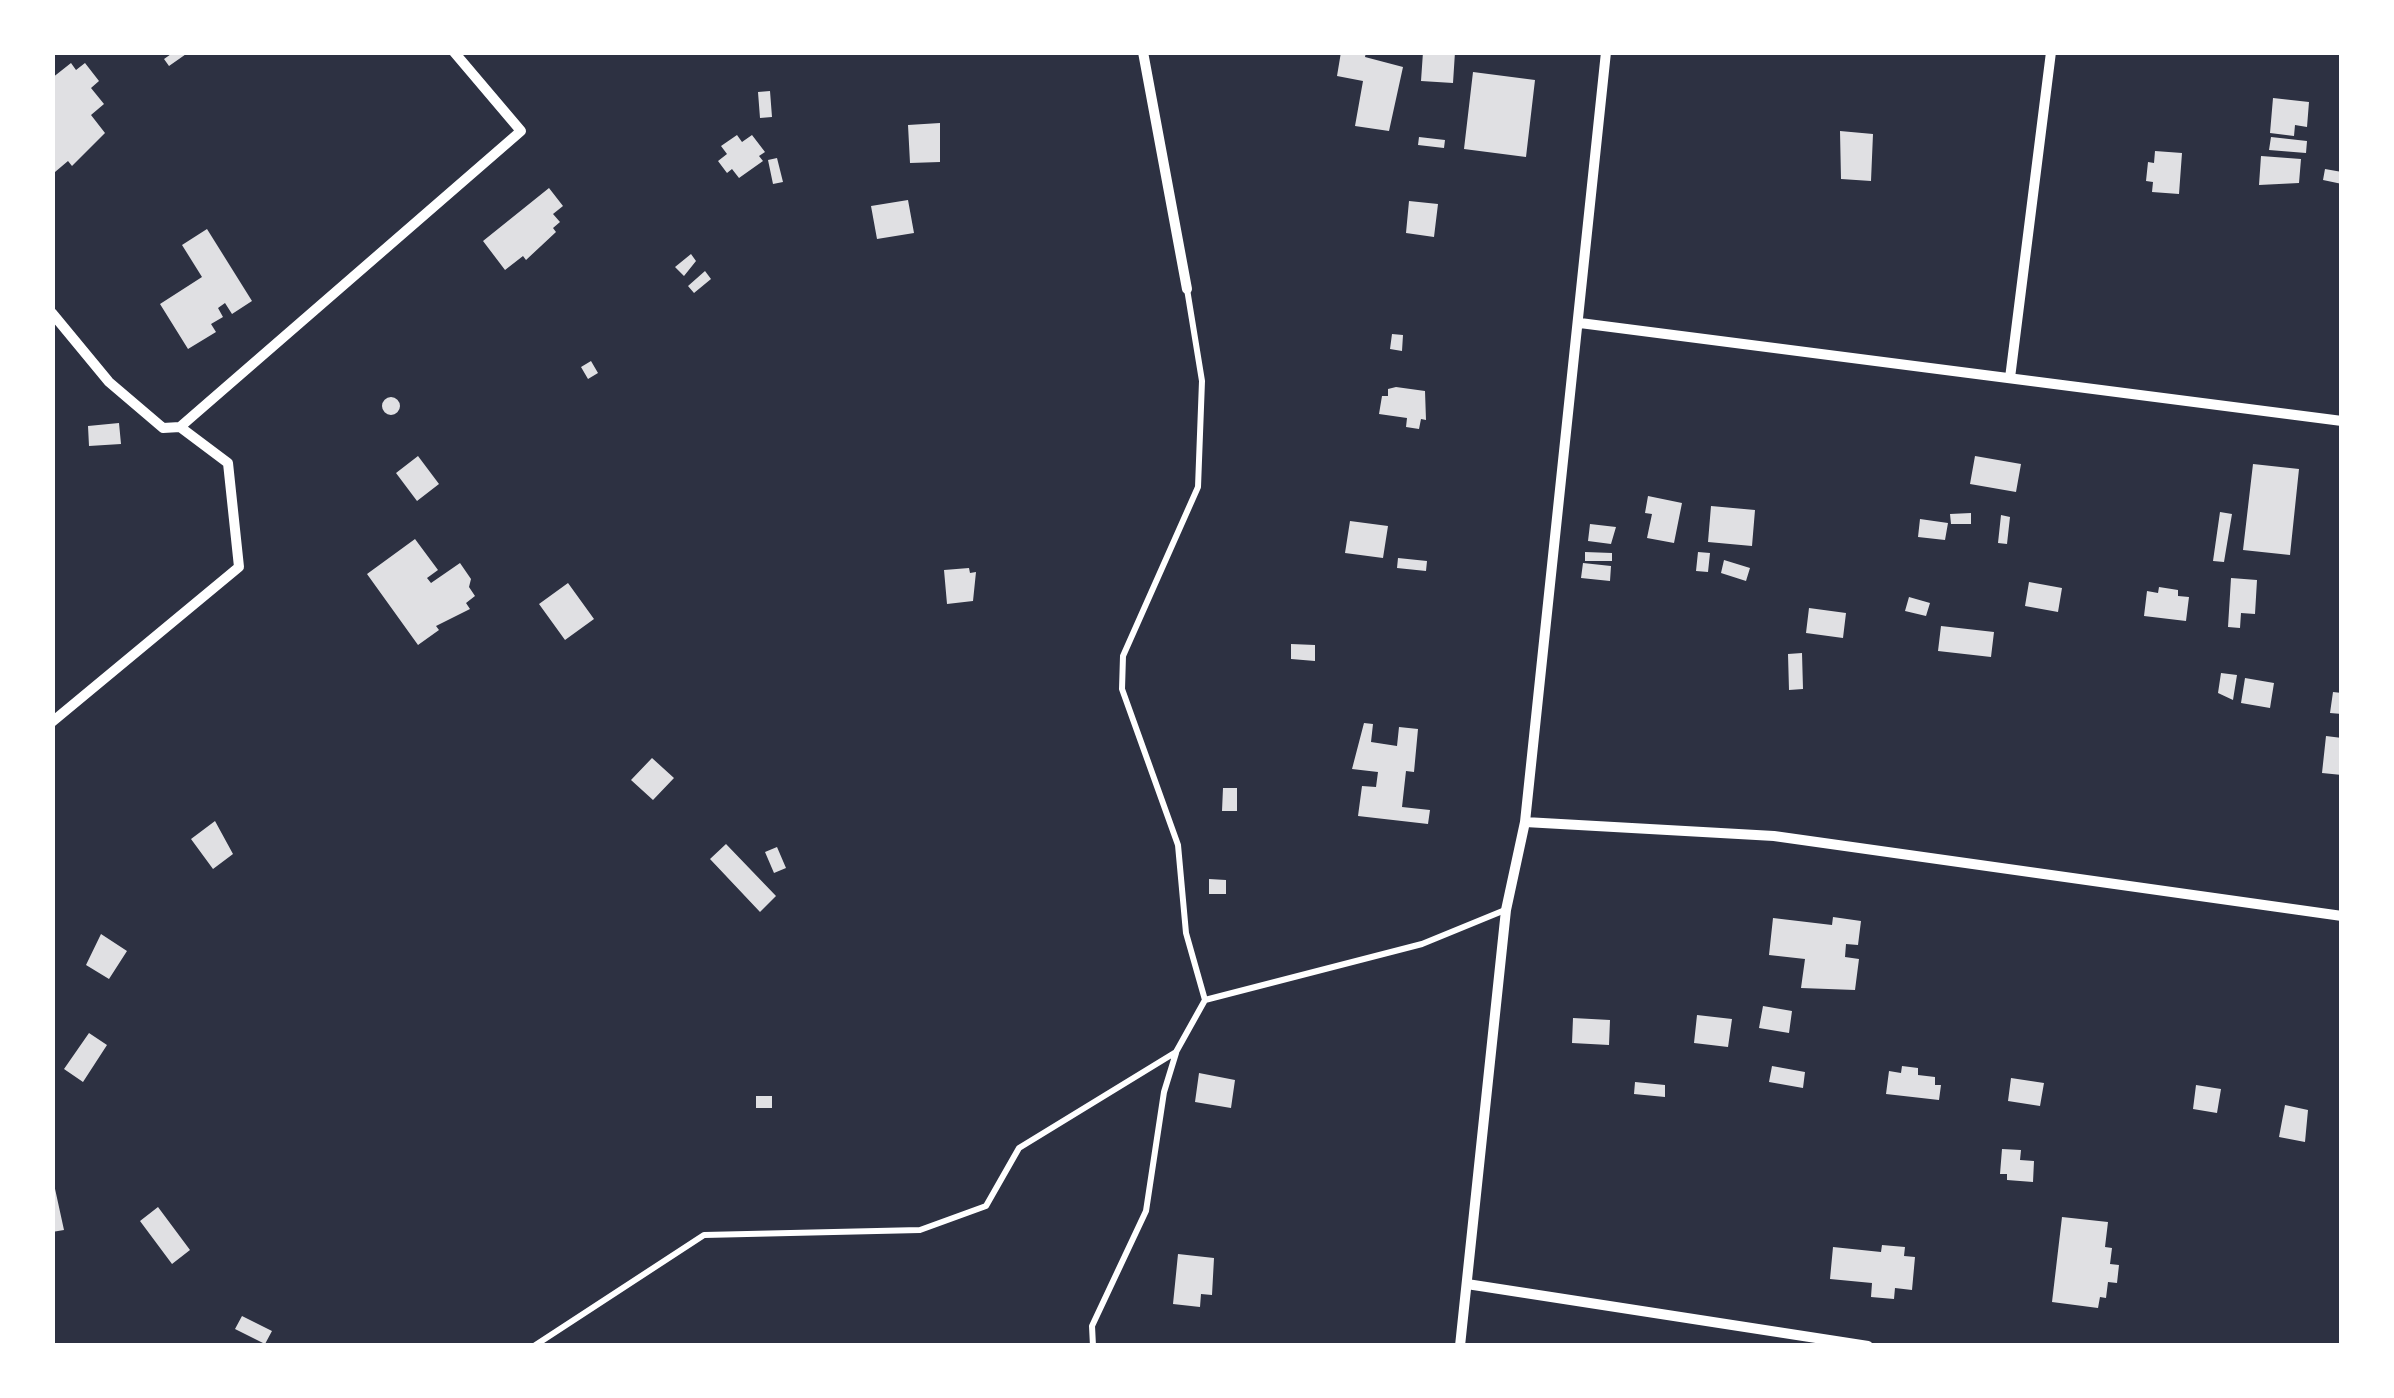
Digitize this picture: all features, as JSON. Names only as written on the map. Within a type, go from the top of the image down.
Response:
[{"type":"street","points":[[52,313],[110,382],[163,428],[180,427],[521,130],[454,52]]},
{"type":"street","points":[[1144,52],[1188,289]]},
{"type":"street","points":[[1460,1346],[1506,910],[1525,822],[1606,52]]},
{"type":"street","points":[[2010,378],[2051,52]]},
{"type":"street","points":[[1580,323],[2342,421]]},
{"type":"street","points":[[52,722],[240,567],[228,463],[180,427]]},
{"type":"street","points":[[1525,822],[1774,836],[2342,916]]},
{"type":"street","points":[[1467,1284],[1814,1342],[1868,1346]]},
{"type":"lane","points":[[1093,1346],[1092,1326],[1146,1210],[1164,1092],[1176,1052],[1205,1000],[1186,934],[1178,845],[1122,690],[1123,656],[1198,487],[1202,382],[1188,289]]},
{"type":"lane","points":[[1205,1000],[1422,944],[1506,910]]},
{"type":"lane","points":[[534,1346],[704,1235],[920,1230],[986,1206],[1019,1148],[1176,1052]]},
{"type":"building","points":[[174,52],[189,52],[169,66],[164,59]]},
{"type":"building","points":[[1341,52],[1366,52],[1365,57],[1403,67],[1389,131],[1355,126],[1363,81],[1337,76]]},
{"type":"building","points":[[1423,52],[1455,52],[1453,83],[1421,81]]},
{"type":"building","points":[[71,63],[76,70],[85,63],[99,81],[91,88],[104,104],[91,115],[105,133],[72,166],[68,161],[55,172],[52,78]]},
{"type":"building","points":[[1473,72],[1535,80],[1526,157],[1464,149]]},
{"type":"building","points":[[770,91],[772,117],[760,118],[758,92]]},
{"type":"building","points":[[2273,98],[2309,102],[2307,127],[2295,125],[2294,136],[2270,133]]},
{"type":"building","points":[[940,123],[940,162],[910,163],[908,125]]},
{"type":"building","points":[[1840,131],[1873,134],[1871,181],[1841,179]]},
{"type":"building","points":[[737,135],[742,142],[752,135],[765,152],[759,156],[763,161],[739,178],[732,169],[727,173],[718,161],[727,154],[721,146]]},
{"type":"building","points":[[1419,137],[1445,140],[1444,148],[1418,145]]},
{"type":"building","points":[[2271,137],[2307,141],[2306,153],[2269,150]]},
{"type":"building","points":[[2155,151],[2182,153],[2179,194],[2152,192],[2153,182],[2146,181],[2148,162],[2154,163]]},
{"type":"building","points":[[2261,156],[2301,159],[2299,183],[2259,185]]},
{"type":"building","points":[[777,158],[783,182],[773,184],[768,160]]},
{"type":"building","points":[[2325,169],[2342,172],[2342,184],[2323,180]]},
{"type":"building","points":[[549,188],[563,206],[553,214],[560,222],[553,228],[556,232],[526,260],[523,256],[505,270],[483,241]]},
{"type":"building","points":[[908,200],[914,233],[877,239],[871,206]]},
{"type":"building","points":[[1409,201],[1438,204],[1434,237],[1406,233]]},
{"type":"building","points":[[207,229],[252,301],[232,314],[225,303],[218,308],[223,317],[211,324],[216,332],[188,349],[160,304],[202,277],[182,245]]},
{"type":"building","points":[[691,254],[696,261],[684,276],[675,267]]},
{"type":"building","points":[[705,271],[711,279],[694,293],[688,286]]},
{"type":"building","points":[[1392,334],[1403,335],[1402,351],[1390,349]]},
{"type":"building","points":[[591,361],[598,373],[588,379],[581,367]]},
{"type":"building","points":[[1388,389],[1425,391],[1426,420],[1421,419],[1419,429],[1406,427],[1407,418],[1379,414],[1382,396],[1388,396]]},
{"type":"building","points":[[391,397],[400,406],[391,415],[382,406]]},
{"type":"building","points":[[119,423],[121,444],[89,446],[88,426]]},
{"type":"building","points":[[418,456],[439,484],[417,501],[396,473]]},
{"type":"building","points":[[1975,456],[2021,464],[2016,492],[1970,484]]},
{"type":"building","points":[[2253,464],[2299,469],[2290,555],[2243,550]]},
{"type":"building","points":[[1648,496],[1682,503],[1674,543],[1647,538],[1652,514],[1645,513]]},
{"type":"building","points":[[1711,506],[1755,510],[1752,546],[1708,542]]},
{"type":"building","points":[[2220,512],[2232,514],[2224,562],[2213,561]]},
{"type":"building","points":[[1971,513],[1971,524],[1951,524],[1950,514]]},
{"type":"building","points":[[2001,515],[2010,517],[2007,544],[1998,543]]},
{"type":"building","points":[[1920,519],[1948,523],[1945,540],[1918,537]]},
{"type":"building","points":[[1350,521],[1388,526],[1383,558],[1345,553]]},
{"type":"building","points":[[1590,524],[1616,527],[1611,544],[1588,541]]},
{"type":"building","points":[[415,539],[438,570],[427,578],[431,583],[460,563],[471,579],[469,587],[475,596],[466,603],[470,609],[436,626],[439,630],[418,645],[367,574]]},
{"type":"building","points":[[1585,552],[1612,553],[1612,561],[1585,561]]},
{"type":"building","points":[[1698,552],[1710,553],[1708,572],[1696,571]]},
{"type":"building","points":[[1398,558],[1427,561],[1426,571],[1397,568]]},
{"type":"building","points":[[1724,560],[1750,568],[1746,581],[1721,573]]},
{"type":"building","points":[[1583,563],[1611,566],[1610,581],[1581,578]]},
{"type":"building","points":[[969,568],[970,573],[976,572],[973,601],[947,604],[944,570]]},
{"type":"building","points":[[2231,578],[2257,580],[2255,614],[2241,613],[2240,628],[2228,627]]},
{"type":"building","points":[[2029,582],[2062,588],[2058,612],[2025,606]]},
{"type":"building","points":[[568,583],[594,619],[565,640],[539,604]]},
{"type":"building","points":[[2159,587],[2178,590],[2178,596],[2189,597],[2186,621],[2144,616],[2147,591],[2158,593]]},
{"type":"building","points":[[1909,597],[1930,603],[1926,616],[1905,611]]},
{"type":"building","points":[[1809,608],[1846,613],[1843,638],[1806,633]]},
{"type":"building","points":[[1941,626],[1994,632],[1991,657],[1938,651]]},
{"type":"building","points":[[1291,644],[1315,645],[1315,661],[1291,659]]},
{"type":"building","points":[[1802,653],[1803,689],[1789,690],[1788,654]]},
{"type":"building","points":[[2221,673],[2237,675],[2233,700],[2218,693]]},
{"type":"building","points":[[2245,678],[2274,683],[2270,708],[2241,703]]},
{"type":"building","points":[[2333,692],[2342,693],[2342,714],[2330,713]]},
{"type":"building","points":[[1364,723],[1373,724],[1371,742],[1397,746],[1399,727],[1418,729],[1414,772],[1406,771],[1402,807],[1430,810],[1428,824],[1358,816],[1362,786],[1376,787],[1378,772],[1352,769]]},
{"type":"building","points":[[2326,736],[2342,738],[2342,775],[2322,773]]},
{"type":"building","points":[[652,758],[674,778],[653,800],[631,780]]},
{"type":"building","points":[[1223,788],[1237,788],[1237,811],[1222,811]]},
{"type":"building","points":[[215,821],[233,854],[213,869],[191,839]]},
{"type":"building","points":[[726,844],[776,896],[760,912],[710,859]]},
{"type":"building","points":[[777,847],[786,868],[774,873],[765,852]]},
{"type":"building","points":[[1209,879],[1226,880],[1226,894],[1209,894]]},
{"type":"building","points":[[1833,917],[1861,921],[1858,945],[1846,944],[1845,957],[1859,959],[1855,990],[1801,988],[1805,959],[1769,955],[1773,918],[1832,925]]},
{"type":"building","points":[[101,934],[127,951],[109,979],[86,965]]},
{"type":"building","points":[[1763,1006],[1792,1011],[1789,1033],[1759,1028]]},
{"type":"building","points":[[1697,1015],[1732,1019],[1728,1047],[1694,1043]]},
{"type":"building","points":[[1573,1018],[1610,1020],[1609,1045],[1572,1043]]},
{"type":"building","points":[[89,1033],[107,1045],[83,1082],[64,1069]]},
{"type":"building","points":[[1772,1066],[1805,1072],[1803,1088],[1769,1082]]},
{"type":"building","points":[[1902,1066],[1918,1068],[1918,1075],[1935,1077],[1935,1085],[1941,1085],[1939,1100],[1886,1094],[1889,1071],[1901,1073]]},
{"type":"building","points":[[1199,1073],[1235,1080],[1231,1108],[1195,1102]]},
{"type":"building","points":[[2011,1078],[2044,1083],[2040,1106],[2008,1101]]},
{"type":"building","points":[[1635,1082],[1665,1085],[1665,1097],[1634,1094]]},
{"type":"building","points":[[2196,1085],[2221,1089],[2217,1113],[2193,1109]]},
{"type":"building","points":[[756,1096],[772,1096],[772,1108],[756,1108]]},
{"type":"building","points":[[2285,1105],[2308,1110],[2305,1142],[2279,1137]]},
{"type":"building","points":[[2002,1149],[2021,1150],[2020,1160],[2034,1161],[2033,1182],[2007,1180],[2007,1174],[2000,1174]]},
{"type":"building","points":[[52,1175],[64,1230],[52,1232]]},
{"type":"building","points":[[158,1207],[190,1250],[172,1264],[140,1221]]},
{"type":"building","points":[[2062,1217],[2108,1222],[2105,1247],[2112,1248],[2110,1264],[2119,1265],[2117,1283],[2108,1282],[2106,1298],[2100,1297],[2098,1308],[2052,1302]]},
{"type":"building","points":[[1882,1245],[1905,1247],[1904,1256],[1915,1257],[1912,1290],[1895,1288],[1894,1299],[1871,1297],[1872,1283],[1830,1279],[1833,1247],[1881,1252]]},
{"type":"building","points":[[1178,1254],[1214,1258],[1212,1295],[1201,1294],[1200,1307],[1173,1304]]},
{"type":"building","points":[[242,1316],[272,1331],[265,1344],[235,1329]]}]
